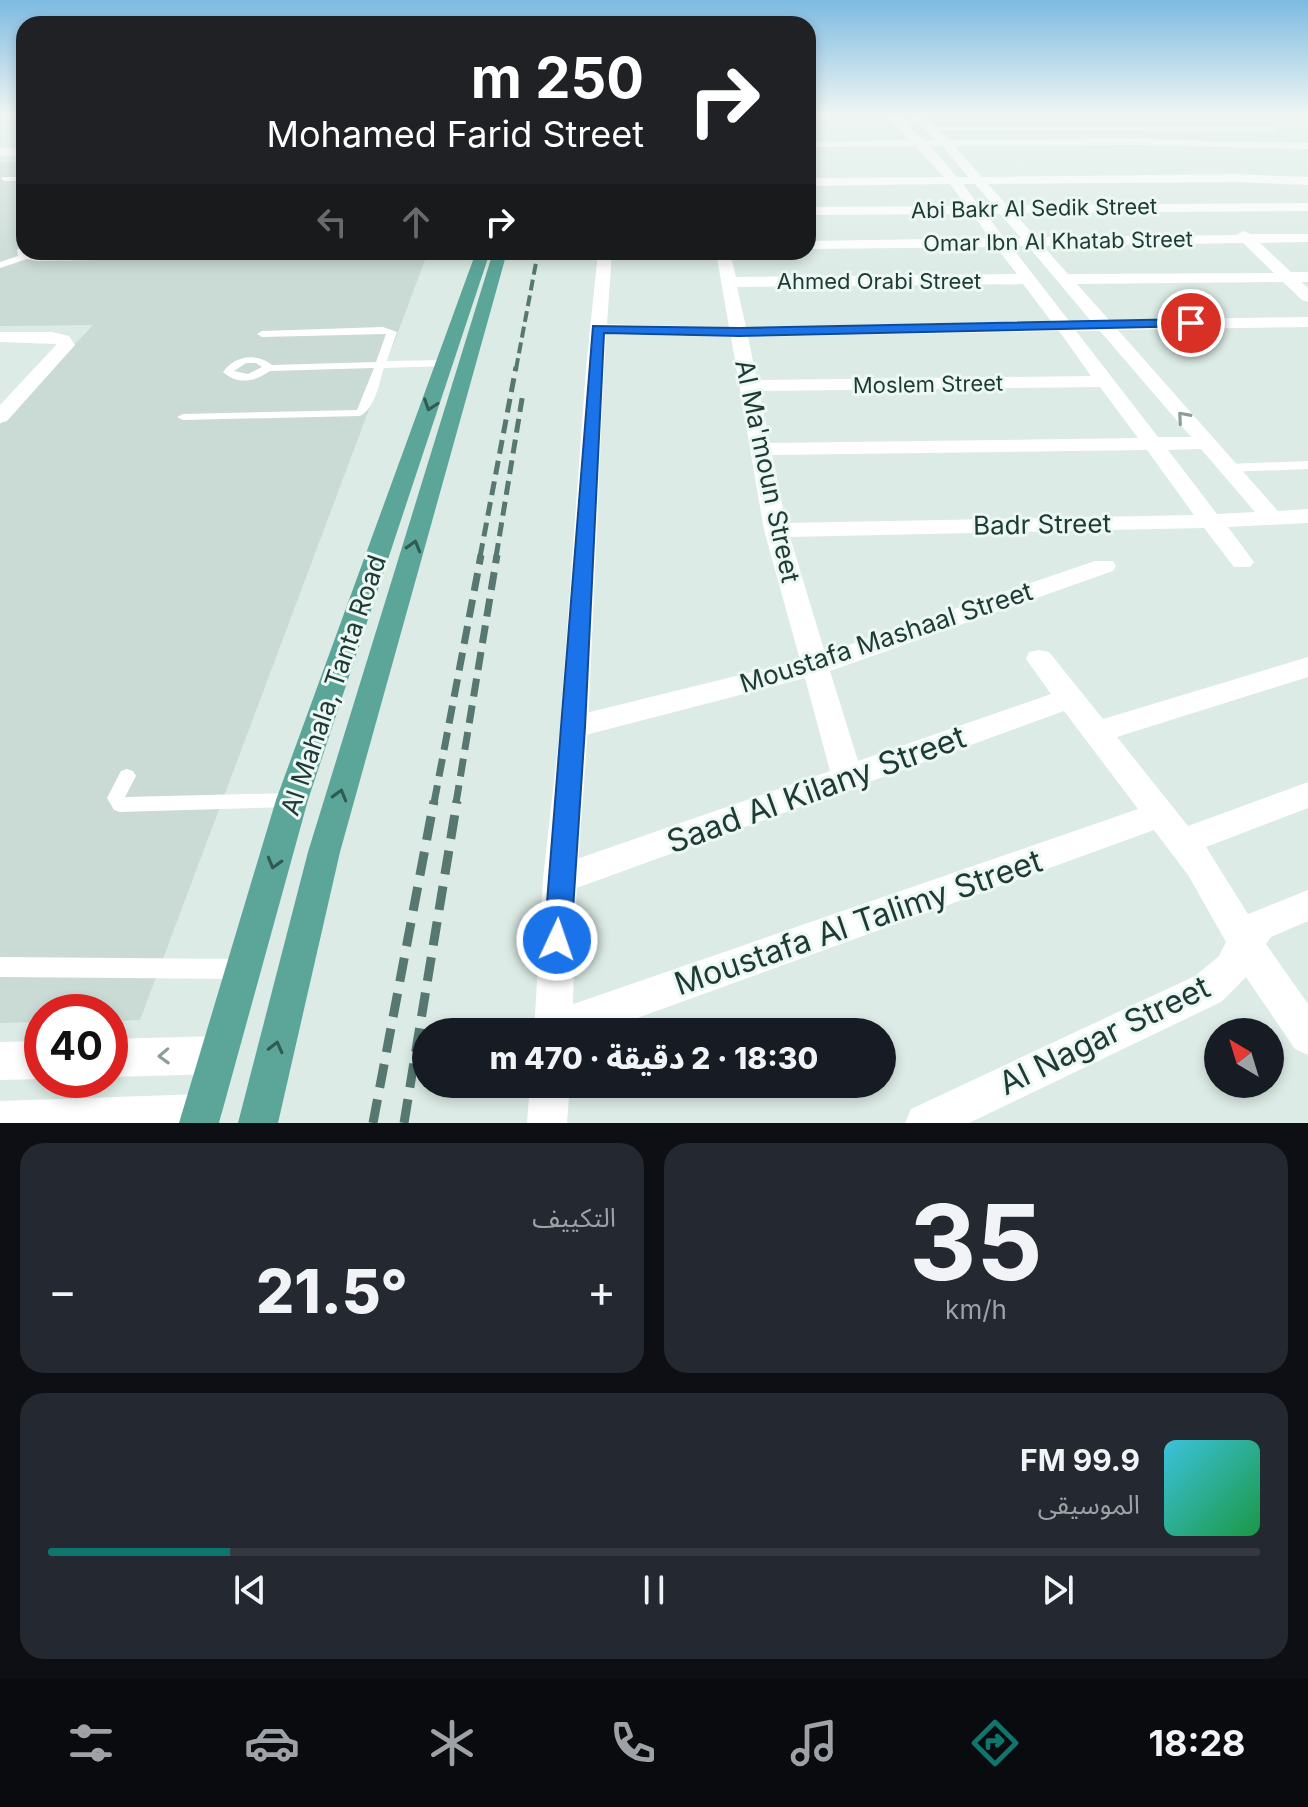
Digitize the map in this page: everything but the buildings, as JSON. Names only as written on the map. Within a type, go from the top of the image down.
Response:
[{"type":"main road","name":"Al Mahala, Tanta Road","points":[[200,1118],[292,800],[480,260]]},
{"type":"main road","name":"Al Mahala, Tanta Road","points":[[258,1123],[324,852],[498,260]]},
{"type":"street","points":[[945,167],[1242,562]]},
{"type":"street","points":[[967,167],[1271,517]]},
{"type":"street","points":[[816,182],[1237,178],[1308,181]]},
{"type":"street","points":[[1210,206],[1308,297]]},
{"type":"street","name":"Abi Bakr Al Sedik Street","points":[[816,211],[1308,207]]},
{"type":"street","name":"Omar Ibn Al Khatab Street","points":[[816,245],[1308,238]]},
{"type":"street","points":[[554,1018],[560,879],[574,727],[604,260]]},
{"type":"street","name":"Al Ma'moun Street","points":[[725,260],[776,530],[848,780]]},
{"type":"street","points":[[1064,279],[1308,277]]},
{"type":"street","name":"Ahmed Orabi Street","points":[[729,282],[1029,279]]},
{"type":"street","points":[[598,329],[739,332],[1308,322]]},
{"type":"street","points":[[0,337],[52,337],[63,340],[66,345],[0,417]]},
{"type":"street","name":"Moslem Street","points":[[749,386],[1107,381]]},
{"type":"street","points":[[760,449],[1206,443]]},
{"type":"street","name":"Badr Street","points":[[776,530],[1211,521],[1308,516]]},
{"type":"street","name":"Moustafa Mashaal Street","points":[[574,727],[816,666],[1104,566]]},
{"type":"street","points":[[1039,659],[1183,842],[1246,940],[1265,976],[1308,1036]]},
{"type":"street","points":[[1098,732],[1308,667]]},
{"type":"street","name":"Saad Al Kilany Street","points":[[560,879],[848,780],[1071,698]]},
{"type":"street","points":[[1183,842],[1308,795]]},
{"type":"street","name":"Moustafa Al Talimy Street","points":[[589,1018],[1162,814]]},
{"type":"street","name":"Al Nagar Street","points":[[925,1123],[1208,989],[1232,968],[1246,940],[1259,926],[1308,905]]},
{"type":"street","points":[[128,1058],[219,1055]]},
{"type":"street","points":[[0,1061],[24,1060]]},
{"type":"street","points":[[547,1123],[549,1098]]},
{"type":"street","points":[[0,1121],[200,1118]]},
{"type":"lane","points":[[5,179],[16,179]]},
{"type":"lane","points":[[183,417],[354,414],[365,407],[391,335],[389,330],[262,334]]},
{"type":"lane","points":[[267,368],[445,363]]},
{"type":"lane","points":[[1228,468],[1308,465]]},
{"type":"lane","points":[[127,776],[116,798],[120,805],[292,800]]},
{"type":"lane","points":[[0,967],[244,969]]},
{"type":"shaded area","points":[[0,167],[16,167],[16,260],[425,260],[140,1020],[128,1020],[128,994],[24,994],[24,1022],[0,1023],[0,424],[93,325],[0,326]]},
{"type":"railway","points":[[516,369],[536,260]]},
{"type":"railway","points":[[480,557],[516,367]]},
{"type":"railway","points":[[496,557],[523,393]]},
{"type":"railway","points":[[434,803],[481,555]]},
{"type":"railway","points":[[456,803],[497,555]]},
{"type":"railway","points":[[373,1123],[434,801]]},
{"type":"railway","points":[[404,1123],[457,801]]},
{"type":"route","points":[[557,940],[574,727],[598,329],[739,332],[1191,323]]}]
